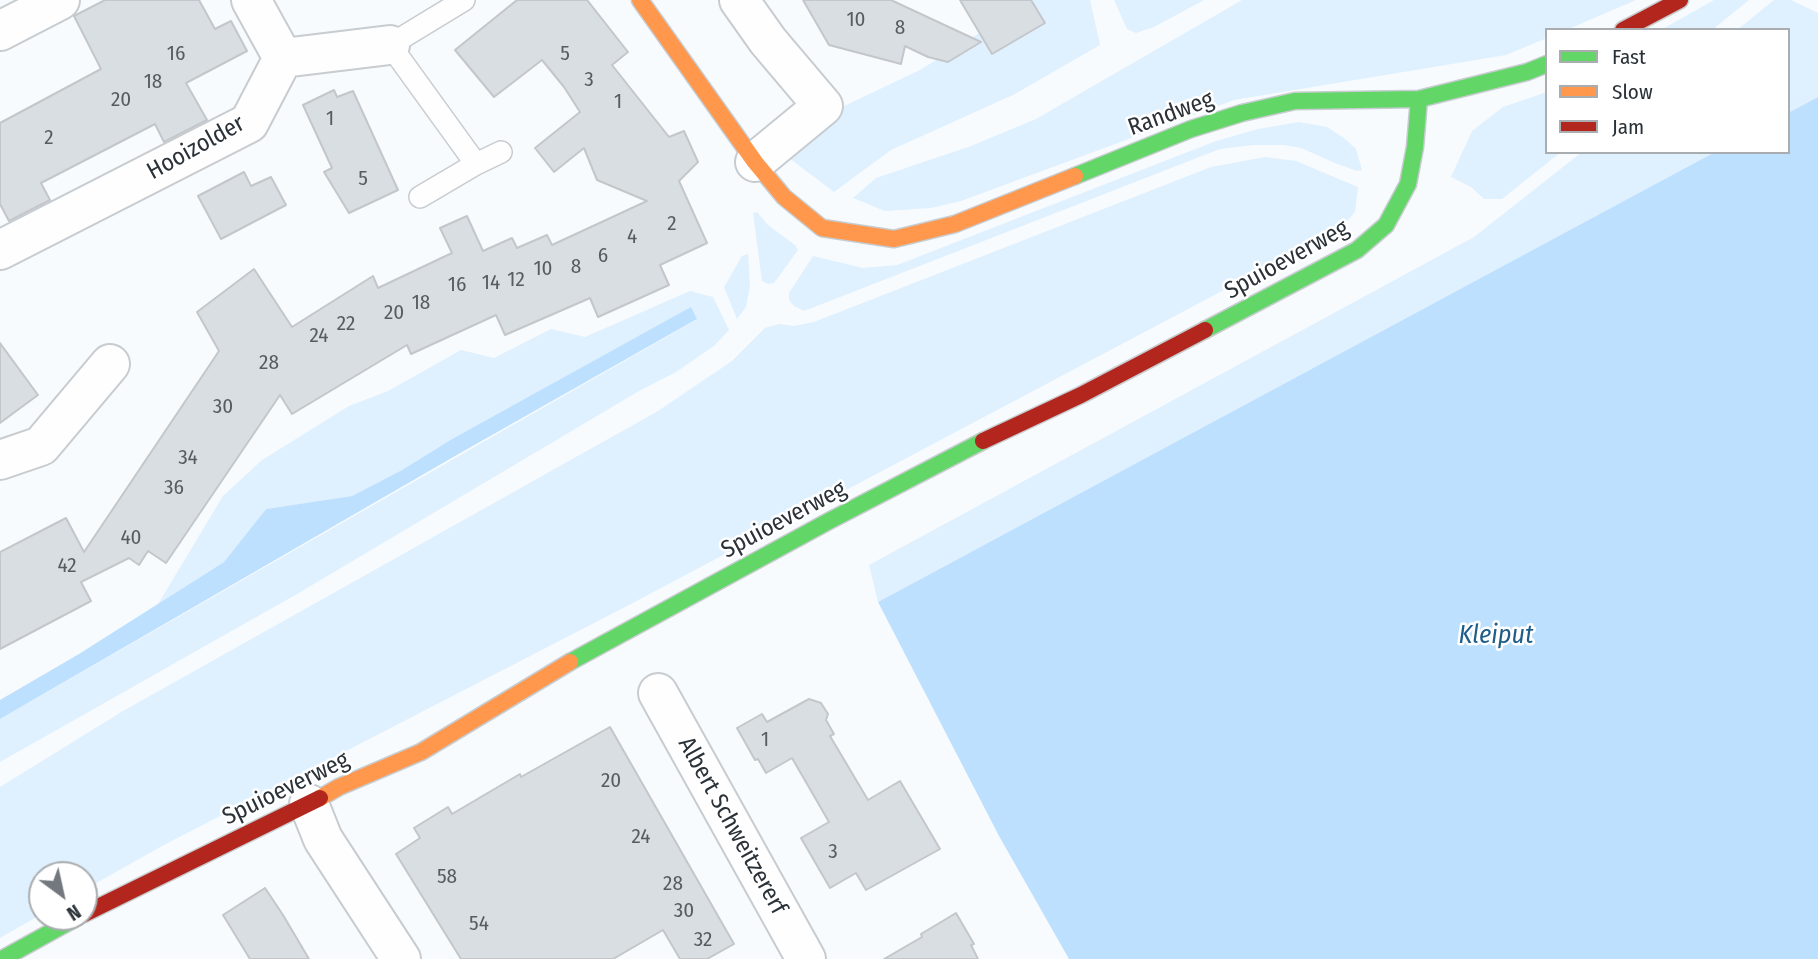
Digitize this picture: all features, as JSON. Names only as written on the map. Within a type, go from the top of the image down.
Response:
[{"type":"street","points":[[251,0],[283,58],[390,45]]},
{"type":"street","points":[[640,0],[755,162],[823,106],[768,41],[739,0]]},
{"type":"street","points":[[1627,28],[1680,0]]},
{"type":"street","name":"Hooizolder","points":[[0,250],[249,123],[283,58]]},
{"type":"street","name":"Randweg","points":[[755,162],[784,197],[821,228],[894,239],[955,224],[1191,129],[1242,113],[1295,101],[1419,99],[1527,72],[1545,65]]},
{"type":"street","name":"Spuioeverweg","points":[[98,906],[374,771],[421,752],[586,652],[817,528],[973,446],[1081,396],[1357,250],[1386,225],[1408,184],[1419,99]]},
{"type":"street","points":[[0,460],[41,446],[110,364]]},
{"type":"street","name":"Albert Schweitzererf","points":[[658,694],[806,959]]},
{"type":"street","points":[[309,804],[323,839],[401,959]]},
{"type":"street","points":[[2,959],[53,931]]},
{"type":"lane","points":[[464,0],[390,45],[476,164]]},
{"type":"lane","points":[[420,197],[501,152]]},
{"type":"shaded area","points":[[1029,0],[1090,0],[1100,45],[1015,94],[891,150],[834,192],[789,158],[842,107],[920,70]]},
{"type":"shaded area","points":[[1114,0],[1204,0],[1154,27],[1136,33],[1127,29]]},
{"type":"shaded area","points":[[1242,0],[1636,0],[1571,28],[1545,28],[1545,39],[1506,55],[1234,100],[961,201],[931,208],[885,211],[853,198],[876,178],[971,146],[1036,119]]},
{"type":"shaded area","points":[[1714,0],[1749,0],[1714,28],[1665,28]]},
{"type":"shaded area","points":[[1774,0],[1791,0],[1818,13],[1818,97],[1790,112],[1790,28],[1739,28]]},
{"type":"shaded area","points":[[1545,93],[1545,154],[1558,154],[1502,199],[1484,199],[1471,187],[1451,177],[1472,131],[1503,107]]},
{"type":"shaded area","points":[[1299,122],[1327,127],[1344,138],[1356,149],[1362,170],[1357,171],[1301,148],[1284,145],[1220,149],[804,311],[789,300],[789,293],[813,256],[863,268],[897,265],[1216,141],[1258,129]]},
{"type":"shaded area","points":[[1579,154],[1711,154],[878,602],[869,565],[1474,237]]},
{"type":"shaded area","points":[[1265,157],[1296,161],[1358,187],[1355,212],[1341,228],[627,606],[162,846],[98,882],[98,861],[28,861],[28,922],[0,938],[0,787],[123,711],[658,411],[732,361],[765,328],[779,324],[794,326],[814,322],[1211,167]]},
{"type":"shaded area","points":[[757,212],[798,250],[774,283],[762,281],[753,213]]},
{"type":"shaded area","points":[[748,254],[750,286],[746,307],[737,319],[724,287],[742,256]]},
{"type":"shaded area","points":[[690,291],[713,297],[729,330],[714,346],[676,372],[639,391],[297,594],[0,762],[0,719],[696,320],[696,317],[690,308],[352,496],[266,509],[224,562],[158,604],[223,496],[262,460],[349,406],[388,391],[461,350],[494,358],[551,329],[585,337]]},
{"type":"water","name":"Kleiput","points":[[1818,97],[1818,959],[1069,959],[999,836],[878,602],[1711,154],[1790,154],[1790,112]]},
{"type":"water","points":[[691,307],[697,319],[0,719],[0,700],[79,654],[224,562],[266,509],[352,496]]},
{"type":"building","points":[[105,0],[199,0],[215,29],[231,21],[247,51],[186,83],[207,120],[164,142],[155,124],[41,183],[50,200],[9,221],[0,204],[0,123],[101,69],[74,16]]},
{"type":"building","points":[[517,0],[587,0],[628,52],[612,65],[669,137],[684,131],[698,162],[679,181],[707,243],[660,265],[669,285],[598,317],[590,298],[505,335],[496,315],[411,354],[407,345],[292,414],[280,395],[166,563],[148,551],[139,565],[129,558],[81,582],[91,601],[0,649],[0,552],[66,518],[84,552],[219,351],[197,312],[254,269],[292,327],[373,276],[378,288],[452,253],[440,228],[467,216],[483,251],[512,238],[517,248],[547,235],[552,245],[647,201],[597,180],[584,148],[554,172],[535,148],[580,112],[542,60],[494,97],[455,50]]},
{"type":"building","points":[[803,0],[891,0],[981,42],[948,62],[928,57],[905,46],[901,64],[829,45]]},
{"type":"building","points":[[960,0],[1031,0],[1045,23],[992,54]]},
{"type":"building","points":[[334,90],[337,97],[353,91],[398,190],[349,213],[324,172],[332,168],[303,105]]},
{"type":"building","points":[[244,172],[251,186],[271,177],[286,205],[221,239],[198,196]]},
{"type":"building","points":[[0,343],[38,395],[0,423]]},
{"type":"building","points":[[809,699],[821,703],[828,714],[826,720],[834,734],[830,736],[868,800],[900,781],[940,849],[866,890],[856,873],[830,888],[801,838],[829,822],[792,758],[766,773],[758,759],[755,760],[737,728],[762,714],[767,722]]},
{"type":"building","points":[[610,727],[734,944],[707,959],[680,959],[663,930],[613,959],[461,959],[396,854],[420,838],[414,828],[448,807],[452,814],[520,774],[521,777]]},
{"type":"building","points":[[265,888],[309,959],[250,959],[223,915]]},
{"type":"building","points":[[956,913],[974,944],[971,945],[978,959],[884,959],[922,937],[921,934]]},
{"type":"traffic: fast","points":[[1075,176],[1191,129],[1242,113],[1295,101],[1419,99],[1527,72],[1545,65]]},
{"type":"traffic: fast","points":[[1205,330],[1357,250],[1386,225],[1408,184],[1415,147],[1419,99]]},
{"type":"traffic: fast","points":[[570,662],[829,521],[983,441]]},
{"type":"traffic: fast","points":[[2,959],[53,931]]},
{"type":"traffic: slow","points":[[640,0],[755,162],[784,197],[822,228],[894,239],[955,224],[1075,176]]},
{"type":"traffic: slow","points":[[320,798],[339,787],[421,752],[570,662]]},
{"type":"traffic: jam","points":[[1627,28],[1680,0]]},
{"type":"traffic: jam","points":[[983,441],[1081,395],[1205,330]]},
{"type":"traffic: jam","points":[[98,907],[320,798]]}]
